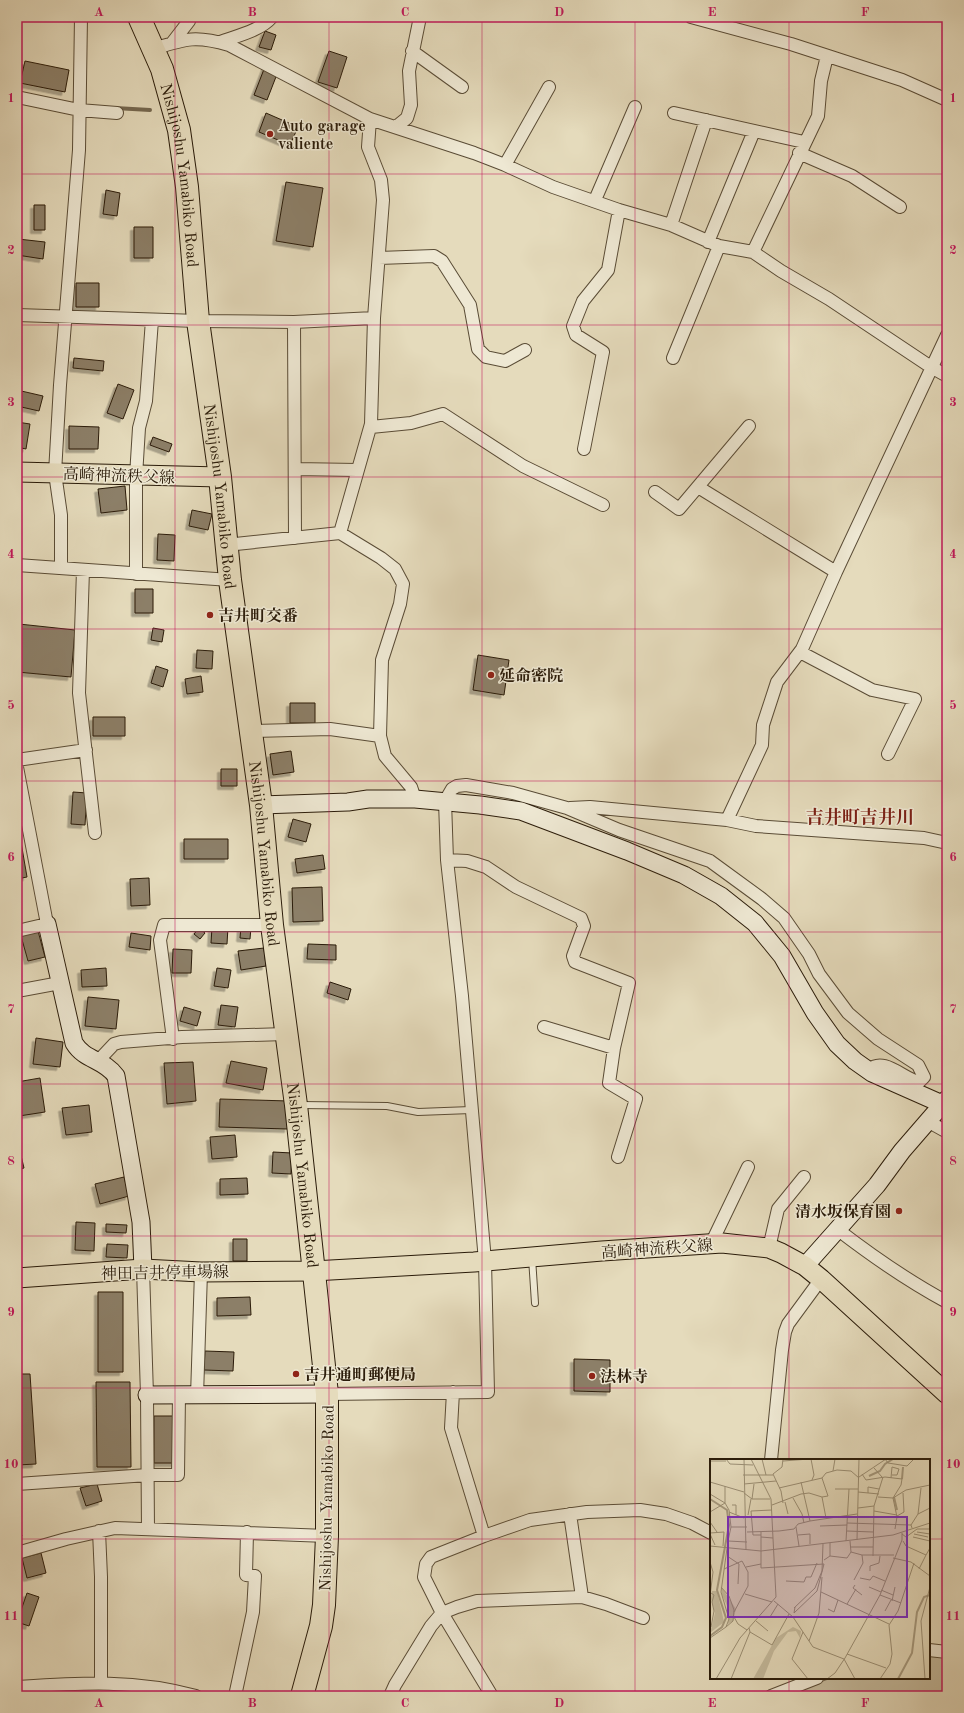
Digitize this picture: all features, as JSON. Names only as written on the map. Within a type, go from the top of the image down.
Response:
[{"type":"highway","name":"Nishijoshu Yamabiko Road","points":[[139,17],[162,46],[162,69],[179,130],[188,188],[198,322],[220,477],[230,580],[261,805],[272,925],[285,1034],[296,1105],[327,1394],[327,1536],[324,1605],[321,1626],[302,1696]]},
{"type":"main road","name":"高崎神流秩父線","points":[[17,472],[220,477]]},
{"type":"main road","name":"高崎神流秩父線","points":[[313,1271],[486,1261],[722,1243],[769,1248],[804,1266],[821,1279],[947,1394]]},
{"type":"main road","name":"神田吉井停車場線","points":[[17,1278],[143,1269],[201,1272],[313,1271]]},
{"type":"street","points":[[61,568],[61,515],[55,473],[65,318],[80,150],[79,110],[81,17]]},
{"type":"street","points":[[162,46],[189,21],[190,17]]},
{"type":"street","points":[[220,42],[252,30],[268,22],[272,17]]},
{"type":"street","points":[[396,127],[407,118],[411,105],[409,71],[420,17]]},
{"type":"street","points":[[691,17],[791,44],[902,80],[947,100]]},
{"type":"street","points":[[162,46],[199,38],[229,45],[370,119],[505,165],[553,187],[595,200],[619,210],[671,225],[713,244],[753,252],[781,271],[829,299],[931,367],[947,376]]},
{"type":"street","points":[[412,51],[462,87]]},
{"type":"street","points":[[753,252],[804,142],[818,116],[821,81],[827,56]]},
{"type":"street","points":[[505,165],[549,88]]},
{"type":"street","points":[[17,97],[79,110],[117,113]]},
{"type":"street","points":[[595,200],[635,107]]},
{"type":"street","points":[[674,113],[804,142]]},
{"type":"street","points":[[340,533],[357,470],[371,427],[374,318],[383,200],[381,180],[368,147],[370,119]]},
{"type":"street","points":[[671,225],[706,120]]},
{"type":"street","points":[[673,358],[754,131]]},
{"type":"street","points":[[799,153],[852,176],[900,207]]},
{"type":"street","points":[[584,449],[603,352],[576,336],[573,326],[583,301],[608,270],[619,210]]},
{"type":"street","points":[[379,258],[434,256],[442,261],[470,305],[478,349],[486,356],[505,361],[525,350]]},
{"type":"street","points":[[17,315],[198,322],[294,322],[374,318]]},
{"type":"street","points":[[136,574],[136,476],[139,428],[146,401],[152,320]]},
{"type":"street","points":[[294,322],[295,538]]},
{"type":"street","points":[[727,820],[762,745],[763,725],[777,682],[800,652],[947,335]]},
{"type":"street","points":[[371,427],[411,423],[443,414],[523,466],[603,505]]},
{"type":"street","points":[[655,492],[680,509],[749,426]]},
{"type":"street","points":[[295,469],[357,470]]},
{"type":"street","points":[[698,487],[836,572]]},
{"type":"street","points":[[226,545],[340,533],[381,558],[395,569],[403,584],[400,604],[382,660],[380,736],[385,756],[411,787],[415,799]]},
{"type":"street","points":[[17,565],[230,580]]},
{"type":"street","points":[[83,570],[79,694],[95,833]]},
{"type":"street","points":[[800,652],[872,690],[915,699],[888,754]]},
{"type":"street","points":[[250,731],[330,729],[380,736]]},
{"type":"street","points":[[17,760],[86,750]]},
{"type":"street","points":[[17,769],[47,924],[74,1043],[78,1050],[111,1068],[116,1076],[141,1222],[147,1395],[148,1529]]},
{"type":"street","points":[[147,1395],[197,1396],[488,1392],[486,1261],[471,1110],[462,996],[447,860],[445,801],[452,789],[466,785],[513,794],[567,808],[619,830],[710,861],[762,899],[784,918],[809,954],[819,974],[848,1013],[878,1039],[918,1065],[924,1077],[919,1082],[912,1081],[892,1069],[879,1065],[873,1066],[868,1070]]},
{"type":"street","points":[[261,805],[348,802],[368,799],[415,799],[445,801],[521,811],[621,848],[684,875],[721,896],[755,923],[782,956],[815,1013],[836,1044],[855,1061],[868,1070],[945,1102],[902,1151],[877,1185],[804,1266]]},
{"type":"street","points":[[567,808],[590,807],[727,820],[756,826],[924,838],[947,843]]},
{"type":"street","points":[[447,860],[467,861],[486,867],[516,887],[581,918],[584,926],[573,956],[575,962],[629,983],[614,1048],[609,1083],[636,1099],[618,1157]]},
{"type":"street","points":[[17,931],[47,924]]},
{"type":"street","points":[[173,1039],[160,940],[164,925],[272,925]]},
{"type":"street","points":[[17,991],[60,983]]},
{"type":"street","points":[[544,1027],[614,1048]]},
{"type":"street","points":[[98,1061],[114,1044],[173,1039],[285,1034]]},
{"type":"street","points":[[929,1122],[947,1132]]},
{"type":"street","points":[[712,1244],[748,1167]]},
{"type":"street","points":[[769,1248],[778,1209],[804,1177]]},
{"type":"street","points":[[837,1229],[920,1287],[947,1302]]},
{"type":"street","points":[[197,1396],[201,1272]]},
{"type":"street","points":[[771,1459],[785,1332],[788,1324],[821,1279]]},
{"type":"street","points":[[453,1392],[451,1428],[484,1536]]},
{"type":"street","points":[[17,1484],[148,1475],[178,1475],[179,1395]]},
{"type":"street","points":[[492,1696],[442,1613],[424,1577],[426,1564],[431,1557],[530,1520],[603,1511],[640,1510],[666,1514],[692,1523],[710,1532]]},
{"type":"street","points":[[570,1514],[582,1598]]},
{"type":"street","points":[[17,1553],[66,1539],[115,1528],[327,1536]]},
{"type":"street","points":[[99,1531],[101,1577],[101,1682]]},
{"type":"street","points":[[235,1696],[253,1612],[255,1576],[246,1575],[247,1532]]},
{"type":"street","points":[[390,1696],[395,1685],[431,1626],[442,1613],[477,1601],[582,1598],[606,1604],[644,1618]]},
{"type":"street","points":[[930,1650],[947,1652]]},
{"type":"street","points":[[771,1696],[814,1679]]},
{"type":"street","points":[[17,1687],[101,1682],[168,1688],[196,1696]]},
{"type":"lane","points":[[296,1105],[387,1106],[418,1112],[471,1110]]},
{"type":"lane","points":[[532,1257],[535,1303]]},
{"type":"shaded area","points":[[930,1654],[947,1659],[947,1691],[915,1696],[783,1696],[828,1679],[930,1679]]},
{"type":"building","points":[[265,31],[276,35],[271,50],[259,47]]},
{"type":"building","points":[[329,51],[347,57],[337,88],[318,82]]},
{"type":"building","points":[[25,61],[69,70],[65,92],[20,83]]},
{"type":"building","points":[[266,64],[279,69],[267,100],[254,95]]},
{"type":"building","points":[[266,113],[298,127],[290,145],[259,132]]},
{"type":"building","points":[[286,182],[323,188],[313,247],[276,241]]},
{"type":"building","points":[[106,190],[120,193],[117,216],[103,214]]},
{"type":"building","points":[[34,205],[45,205],[45,230],[34,230]]},
{"type":"building","points":[[134,227],[153,227],[153,258],[134,258]]},
{"type":"building","points":[[18,239],[45,242],[43,259],[17,255]]},
{"type":"building","points":[[76,283],[99,283],[99,307],[76,307]]},
{"type":"building","points":[[74,358],[104,361],[103,371],[73,368]]},
{"type":"building","points":[[118,384],[134,390],[123,419],[107,413]]},
{"type":"building","points":[[17,390],[43,396],[39,411],[17,406]]},
{"type":"building","points":[[17,422],[30,424],[26,449],[17,447]]},
{"type":"building","points":[[69,426],[99,427],[98,449],[69,449]]},
{"type":"building","points":[[153,437],[172,444],[169,452],[150,445]]},
{"type":"building","points":[[125,486],[127,510],[101,513],[98,489]]},
{"type":"building","points":[[192,510],[212,514],[208,530],[189,526]]},
{"type":"building","points":[[158,534],[175,535],[174,561],[157,560]]},
{"type":"building","points":[[135,589],[153,589],[153,613],[135,613]]},
{"type":"building","points":[[19,624],[75,630],[71,677],[17,672]]},
{"type":"building","points":[[153,628],[164,630],[162,642],[151,640]]},
{"type":"building","points":[[197,650],[213,651],[212,669],[196,668]]},
{"type":"building","name":"延命密院","points":[[478,655],[509,660],[504,695],[473,690]]},
{"type":"building","points":[[156,666],[168,670],[163,687],[151,683]]},
{"type":"building","points":[[201,676],[203,692],[187,694],[185,679]]},
{"type":"building","points":[[290,703],[315,703],[315,723],[290,723]]},
{"type":"building","points":[[93,717],[125,717],[125,736],[93,736]]},
{"type":"building","points":[[291,751],[294,772],[273,775],[270,754]]},
{"type":"building","points":[[221,769],[237,769],[237,786],[221,786]]},
{"type":"building","points":[[73,792],[87,793],[85,825],[71,824]]},
{"type":"building","points":[[293,819],[311,824],[306,842],[288,837]]},
{"type":"building","points":[[184,839],[228,839],[228,859],[184,859]]},
{"type":"building","points":[[17,842],[21,842],[27,877],[17,879]]},
{"type":"building","points":[[323,855],[325,869],[297,873],[295,859]]},
{"type":"building","points":[[149,878],[150,905],[131,906],[130,879]]},
{"type":"building","points":[[322,887],[323,921],[293,922],[292,888]]},
{"type":"building","points":[[241,926],[251,927],[250,939],[240,938]]},
{"type":"building","points":[[212,927],[228,927],[227,944],[211,943]]},
{"type":"building","points":[[199,928],[205,933],[200,939],[194,934]]},
{"type":"building","points":[[38,931],[45,957],[28,961],[21,936]]},
{"type":"building","points":[[131,933],[151,936],[150,950],[129,947]]},
{"type":"building","points":[[308,944],[336,945],[336,960],[307,959]]},
{"type":"building","points":[[264,948],[266,966],[241,970],[238,951]]},
{"type":"building","points":[[173,949],[192,950],[191,973],[172,973]]},
{"type":"building","points":[[106,968],[107,986],[82,987],[81,970]]},
{"type":"building","points":[[217,968],[231,970],[228,988],[214,986]]},
{"type":"building","points":[[330,982],[351,989],[348,1000],[327,993]]},
{"type":"building","points":[[88,997],[119,1000],[116,1029],[85,1026]]},
{"type":"building","points":[[221,1005],[238,1007],[235,1027],[218,1025]]},
{"type":"building","points":[[184,1007],[201,1012],[197,1026],[180,1021]]},
{"type":"building","points":[[36,1038],[63,1042],[60,1067],[33,1064]]},
{"type":"building","points":[[231,1061],[267,1068],[263,1090],[226,1083]]},
{"type":"building","points":[[193,1062],[196,1101],[167,1104],[164,1063]]},
{"type":"building","points":[[40,1078],[45,1112],[19,1116],[17,1082]]},
{"type":"building","points":[[220,1099],[289,1101],[288,1129],[219,1127]]},
{"type":"building","points":[[89,1105],[92,1132],[66,1135],[62,1108]]},
{"type":"building","points":[[235,1135],[237,1157],[212,1159],[210,1137]]},
{"type":"building","points":[[17,1139],[24,1168],[17,1170]]},
{"type":"building","points":[[273,1152],[292,1153],[291,1174],[272,1173]]},
{"type":"building","points":[[124,1177],[129,1196],[100,1204],[95,1184]]},
{"type":"building","points":[[247,1178],[248,1194],[220,1195],[220,1179]]},
{"type":"building","points":[[76,1222],[95,1223],[94,1251],[75,1250]]},
{"type":"building","points":[[106,1224],[127,1225],[126,1233],[106,1232]]},
{"type":"building","points":[[233,1239],[247,1239],[247,1261],[233,1261]]},
{"type":"building","points":[[107,1244],[128,1245],[127,1258],[106,1257]]},
{"type":"building","points":[[98,1292],[123,1292],[123,1372],[98,1372]]},
{"type":"building","points":[[250,1297],[251,1315],[217,1316],[217,1298]]},
{"type":"building","points":[[205,1351],[234,1352],[233,1371],[204,1370]]},
{"type":"building","name":"法林寺","points":[[574,1359],[610,1360],[610,1392],[574,1391]]},
{"type":"building","points":[[17,1374],[30,1374],[36,1464],[17,1465]]},
{"type":"building","points":[[96,1382],[130,1382],[131,1467],[97,1467]]},
{"type":"building","points":[[154,1416],[176,1416],[176,1463],[154,1463]]},
{"type":"building","points":[[97,1484],[102,1501],[86,1506],[80,1488]]},
{"type":"building","points":[[17,1521],[22,1536],[17,1538]]},
{"type":"building","points":[[41,1553],[46,1573],[27,1578],[22,1558]]},
{"type":"building","points":[[27,1593],[39,1597],[29,1626],[17,1622]]},
{"type":"waterway","points":[[115,108],[150,110]]},
{"type":"place","name":"Auto garage valiente","points":[[270,134]]},
{"type":"place","name":"吉井町交番","points":[[210,615]]},
{"type":"place","name":"延命密院","points":[[491,675]]},
{"type":"place","name":"清水坂保育園","points":[[899,1211]]},
{"type":"place","name":"吉井通町郵便局","points":[[296,1374]]},
{"type":"place","name":"法林寺","points":[[592,1376]]},
{"type":"district","name":"吉井町吉井川","points":[[860,817]]}]
